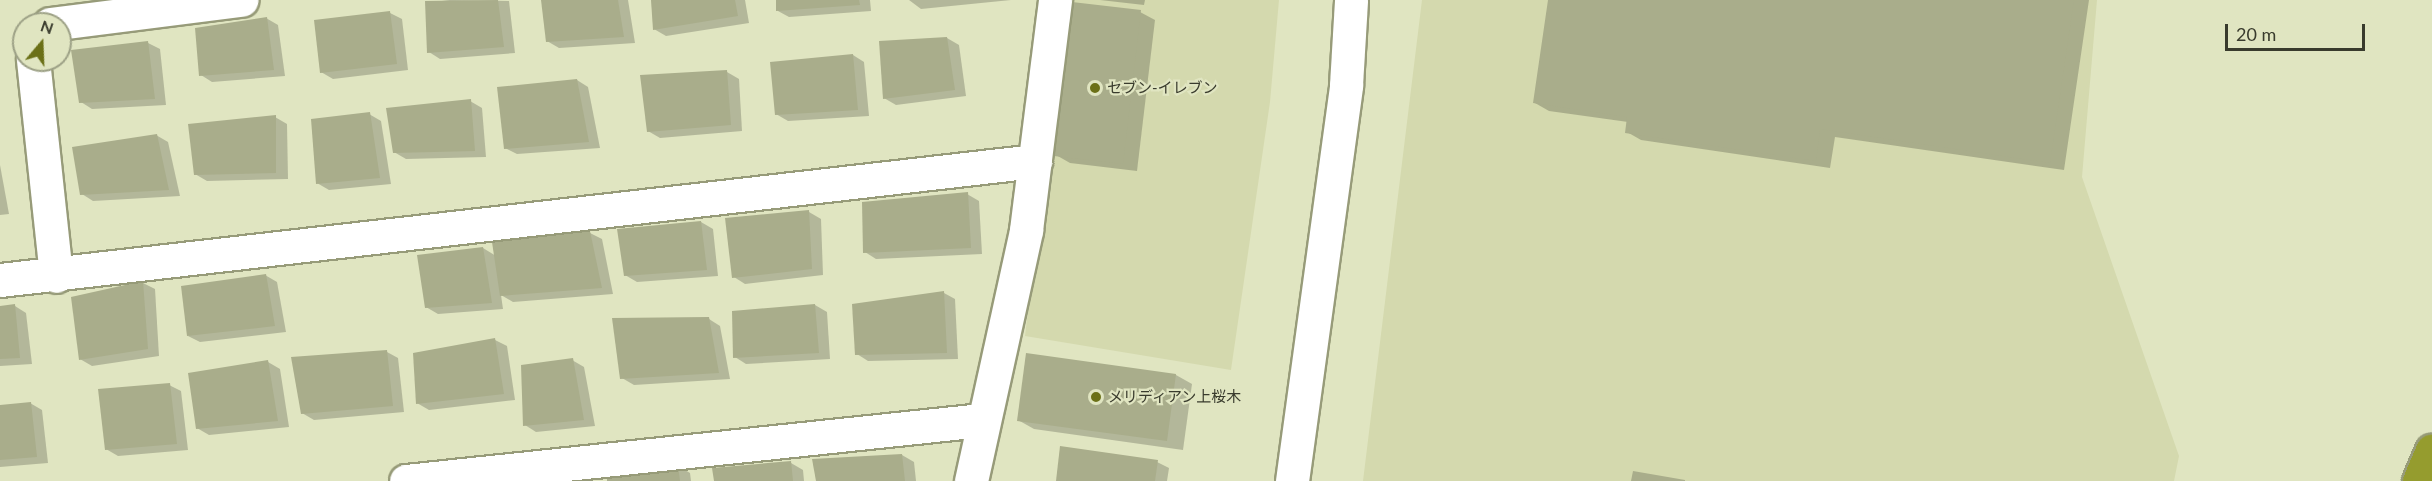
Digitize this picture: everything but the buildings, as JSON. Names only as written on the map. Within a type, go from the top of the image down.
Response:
[{"type":"highway","points":[[2419,481],[2432,451]]},
{"type":"street","points":[[72,21],[241,0]]},
{"type":"street","points":[[971,481],[982,420],[1026,230],[1055,0]]},
{"type":"street","points":[[1293,481],[1346,85],[1351,0]]},
{"type":"street","points":[[34,72],[56,276]]},
{"type":"street","points":[[0,280],[56,276],[1035,160]]},
{"type":"street","points":[[406,481],[982,420]]},
{"type":"shaded area","points":[[1066,0],[1279,0],[1270,102],[1231,370],[1025,336]]},
{"type":"shaded area","points":[[1422,0],[2097,0],[2082,177],[2179,456],[2174,481],[1363,481]]},
{"type":"place","name":"セブン-イレブン","points":[[1095,88]]},
{"type":"place","name":"メリディアン上桜木","points":[[1096,397]]}]
